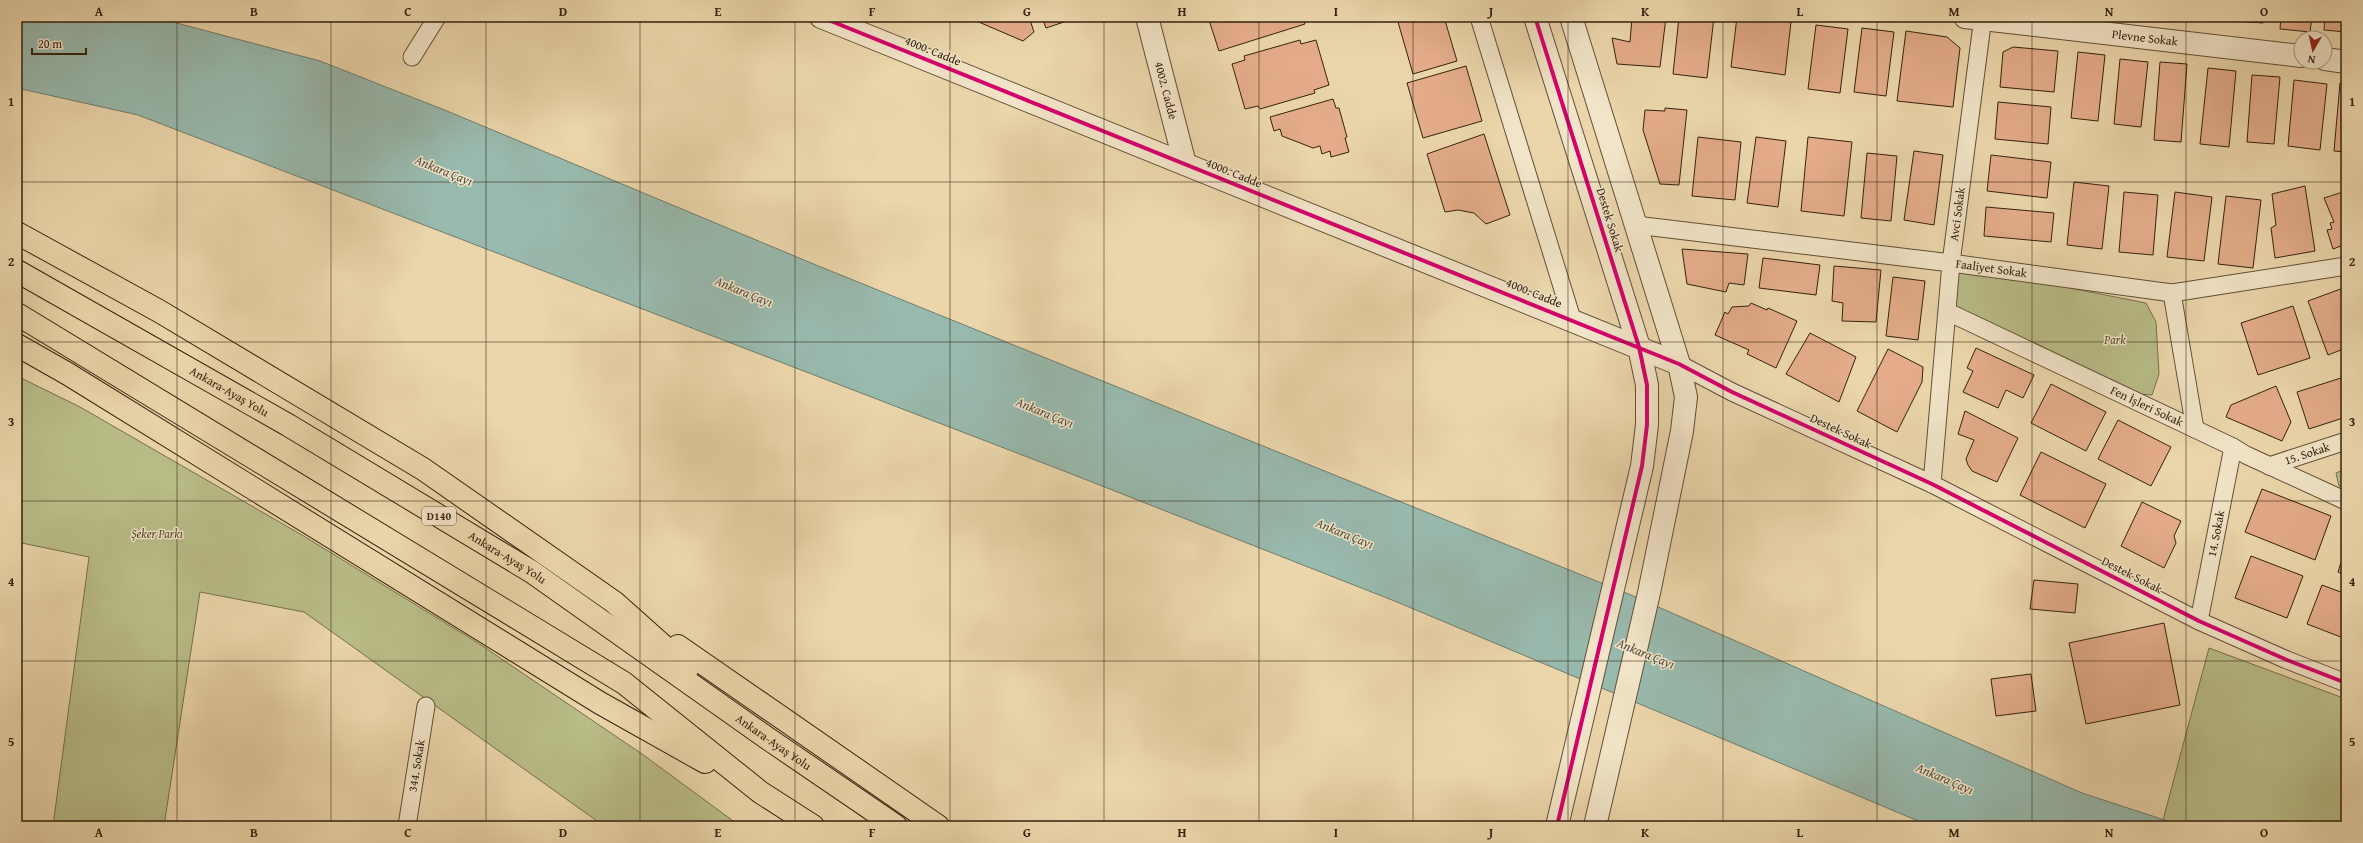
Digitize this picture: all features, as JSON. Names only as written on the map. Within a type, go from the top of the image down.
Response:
[{"type":"highway","points":[[17,233],[159,311],[423,469],[938,826]]},
{"type":"highway","name":"Ankara-Ayaş Yolu","points":[[17,271],[288,425],[532,572],[767,738],[896,826]]},
{"type":"highway","points":[[17,314],[624,683],[760,792],[795,826]]},
{"type":"highway","points":[[17,345],[68,374],[600,703],[760,792],[813,826]]},
{"type":"highway","points":[[17,361],[68,374]]},
{"type":"highway","points":[[614,602],[767,738]]},
{"type":"street","points":[[412,57],[437,17]]},
{"type":"street","name":"4000. Cadde","points":[[821,17],[1639,347]]},
{"type":"street","name":"4002. Cadde","points":[[1146,17],[1185,164]]},
{"type":"street","points":[[1479,17],[1572,319]]},
{"type":"street","name":"Destek Sokak","points":[[1535,17],[1639,347],[1680,364],[1732,392],[1932,484],[2198,620],[2287,660],[2346,683]]},
{"type":"street","name":"Destek Sokak","points":[[1570,17],[1680,364]]},
{"type":"street","name":"Plevne Sokak","points":[[1977,18],[2293,55]]},
{"type":"street","name":"Avci Sokak","points":[[1932,484],[1948,312],[1951,263],[1977,18]]},
{"type":"street","points":[[2333,60],[2346,62]]},
{"type":"street","name":"Faaliyet Sokak","points":[[1636,225],[1951,263],[2172,293],[2346,266]]},
{"type":"street","points":[[2172,293],[2195,429]]},
{"type":"street","name":"Fen İşleri Sokak","points":[[1948,312],[2233,447],[2269,466],[2346,500]]},
{"type":"street","points":[[1557,826],[1587,692],[1642,466],[1647,425],[1647,385],[1639,347]]},
{"type":"street","points":[[1595,826],[1649,593],[1682,431],[1686,397],[1680,364]]},
{"type":"street","name":"15. Sokak","points":[[2269,466],[2346,441]]},
{"type":"street","name":"14. Sokak","points":[[2198,620],[2233,447]]},
{"type":"street","name":"344. Sokak","points":[[407,826],[426,706]]},
{"type":"green space","name":"Park","points":[[1953,265],[2146,303],[2156,322],[2159,374],[2152,395],[2126,393],[1948,303]]},
{"type":"green space","name":"Şeker Parkı","points":[[17,376],[80,407],[302,535],[478,643],[642,754],[740,826],[604,826],[304,612],[200,592],[164,826],[53,826],[89,557],[17,542]]},
{"type":"green space","points":[[2346,469],[2346,488],[2339,486],[2336,473]]},
{"type":"green space","points":[[2209,648],[2346,699],[2346,826],[2183,826],[2163,820]]},
{"type":"water","name":"Ankara Çayı","points":[[17,17],[154,17],[320,61],[447,111],[816,265],[1631,595],[2082,793],[2183,826],[1930,826],[1397,602],[1069,473],[138,115],[17,88]]},
{"type":"building","points":[[967,17],[1029,17],[1034,32],[1023,41]]},
{"type":"building","points":[[1042,17],[1079,17],[1046,28]]},
{"type":"building","points":[[1208,17],[1303,17],[1305,24],[1219,51]]},
{"type":"building","points":[[1414,17],[1444,17],[1457,61],[1413,74],[1398,22]]},
{"type":"building","points":[[1632,17],[1666,17],[1660,67],[1617,64],[1612,38],[1630,42]]},
{"type":"building","points":[[1679,17],[1714,17],[1707,78],[1673,74]]},
{"type":"building","points":[[1737,17],[1791,22],[1785,75],[1731,67]]},
{"type":"building","points":[[2236,17],[2264,17],[2263,23],[2235,21]]},
{"type":"building","points":[[2281,17],[2312,17],[2310,30],[2280,29]]},
{"type":"building","points":[[2325,17],[2346,17],[2346,32],[2324,30]]},
{"type":"building","points":[[1816,25],[1848,29],[1840,93],[1808,89]]},
{"type":"building","points":[[1862,28],[1894,32],[1886,96],[1854,92]]},
{"type":"building","points":[[1906,31],[1947,37],[1960,48],[1953,107],[1897,101]]},
{"type":"building","points":[[1300,40],[1301,44],[1316,40],[1329,85],[1314,90],[1315,93],[1260,109],[1258,106],[1245,109],[1232,64],[1245,60],[1244,56]]},
{"type":"building","points":[[2013,47],[2058,51],[2054,92],[2000,87],[2003,52]]},
{"type":"building","points":[[2078,52],[2105,55],[2098,121],[2071,118]]},
{"type":"building","points":[[2120,59],[2148,62],[2141,127],[2114,124]]},
{"type":"building","points":[[2160,62],[2187,64],[2181,142],[2154,140]]},
{"type":"building","points":[[1466,66],[1482,121],[1423,138],[1407,83]]},
{"type":"building","points":[[2208,68],[2236,71],[2229,147],[2200,144]]},
{"type":"building","points":[[2252,75],[2280,77],[2274,144],[2247,142]]},
{"type":"building","points":[[2294,80],[2327,84],[2320,150],[2288,146]]},
{"type":"building","points":[[2340,83],[2346,84],[2346,152],[2334,151]]},
{"type":"building","points":[[1333,99],[1336,108],[1339,108],[1347,137],[1345,138],[1349,152],[1331,157],[1330,151],[1322,154],[1320,146],[1313,148],[1282,136],[1280,129],[1274,131],[1270,117]]},
{"type":"building","points":[[1998,102],[2051,107],[2048,144],[1995,139]]},
{"type":"building","points":[[1665,108],[1687,110],[1679,185],[1660,184],[1643,130],[1645,110],[1665,111]]},
{"type":"building","points":[[1484,134],[1510,215],[1486,224],[1474,213],[1458,210],[1445,212],[1427,154]]},
{"type":"building","points":[[1698,137],[1741,142],[1735,200],[1692,196]]},
{"type":"building","points":[[1756,137],[1786,141],[1778,207],[1747,203]]},
{"type":"building","points":[[1808,137],[1852,142],[1844,216],[1801,211]]},
{"type":"building","points":[[1914,151],[1943,155],[1934,225],[1904,220]]},
{"type":"building","points":[[1867,153],[1897,156],[1891,221],[1861,218]]},
{"type":"building","points":[[1991,155],[2051,162],[2047,198],[1987,191]]},
{"type":"building","points":[[2074,182],[2109,186],[2102,249],[2067,245]]},
{"type":"building","points":[[2305,186],[2315,251],[2275,258],[2271,228],[2276,225],[2272,194]]},
{"type":"building","points":[[2346,191],[2346,244],[2333,249],[2327,230],[2332,229],[2330,223],[2334,222],[2324,198]]},
{"type":"building","points":[[2124,192],[2158,195],[2153,255],[2119,252]]},
{"type":"building","points":[[2175,192],[2212,197],[2204,261],[2167,257]]},
{"type":"building","points":[[2226,196],[2261,200],[2253,268],[2218,264]]},
{"type":"building","points":[[1986,207],[2054,213],[2051,242],[1984,236]]},
{"type":"building","points":[[1682,249],[1748,254],[1744,285],[1729,283],[1726,292],[1687,284]]},
{"type":"building","points":[[1763,258],[1820,265],[1816,295],[1759,288]]},
{"type":"building","points":[[1834,266],[1881,270],[1876,322],[1842,321],[1843,303],[1832,301]]},
{"type":"building","points":[[1893,277],[1925,281],[1918,340],[1886,336]]},
{"type":"building","points":[[2346,287],[2346,348],[2328,355],[2308,301]]},
{"type":"building","points":[[1751,303],[1767,310],[1768,308],[1797,321],[1776,368],[1747,354],[1749,350],[1715,335],[1725,312],[1728,314],[1732,307],[1749,306]]},
{"type":"building","points":[[2293,306],[2310,358],[2258,375],[2241,323]]},
{"type":"building","points":[[1810,333],[1856,357],[1839,402],[1786,374]]},
{"type":"building","points":[[1976,348],[2034,375],[2023,398],[2006,390],[1998,408],[1963,392],[1973,371],[1967,368]]},
{"type":"building","points":[[1888,349],[1923,367],[1922,382],[1897,432],[1857,411]]},
{"type":"building","points":[[2341,378],[2346,395],[2346,417],[2309,429],[2297,392]]},
{"type":"building","points":[[2051,384],[2106,412],[2086,451],[2031,423]]},
{"type":"building","points":[[2276,386],[2291,422],[2282,441],[2226,417],[2231,405]]},
{"type":"building","points":[[1965,411],[2018,438],[1997,482],[1972,471],[1968,465],[1966,459],[1974,440],[1958,434]]},
{"type":"building","points":[[2118,420],[2171,447],[2151,486],[2098,459]]},
{"type":"building","points":[[2041,452],[2106,484],[2085,528],[2020,495]]},
{"type":"building","points":[[2262,489],[2331,516],[2315,560],[2245,532]]},
{"type":"building","points":[[2142,502],[2181,521],[2174,536],[2176,543],[2164,568],[2121,546]]},
{"type":"building","points":[[2346,547],[2346,576],[2338,572]]},
{"type":"building","points":[[2251,556],[2303,576],[2287,618],[2235,598]]},
{"type":"building","points":[[2034,580],[2078,584],[2075,613],[2030,609]]},
{"type":"building","points":[[2322,585],[2346,594],[2346,639],[2307,624]]},
{"type":"building","points":[[2164,623],[2180,705],[2086,724],[2069,643]]},
{"type":"building","points":[[2031,674],[2036,711],[1996,716],[1991,679]]},
{"type":"cycle path","points":[[821,17],[1679,364],[1732,392],[1932,484],[2199,621],[2287,660],[2346,683]]},
{"type":"cycle path","points":[[1535,17],[1639,347],[1647,385],[1647,425],[1642,466],[1557,826]]}]
